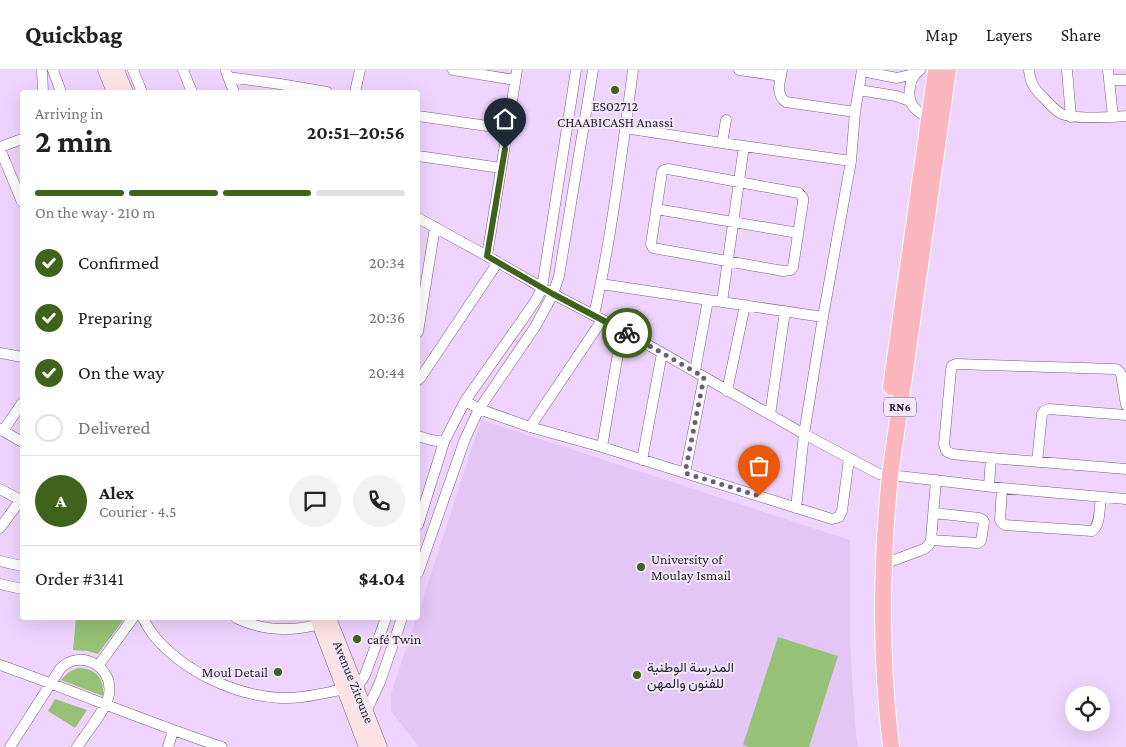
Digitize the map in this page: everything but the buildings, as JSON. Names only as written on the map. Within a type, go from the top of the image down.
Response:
[{"type":"highway","name":"RN6","points":[[880,747],[874,674],[873,566],[936,70]]},
{"type":"highway","name":"RN6","points":[[891,747],[885,675],[884,564],[886,521],[884,475],[948,70]]},
{"type":"main road","points":[[106,70],[113,90]]},
{"type":"main road","points":[[117,70],[125,90]]},
{"type":"main road","name":"Avenue Zitoune","points":[[322,620],[351,689],[366,747]]},
{"type":"main road","name":"Avenue Zitoune","points":[[351,689],[366,712],[380,747]]},
{"type":"street","points":[[42,70],[43,90]]},
{"type":"street","points":[[53,70],[60,90]]},
{"type":"street","points":[[133,70],[141,90]]},
{"type":"street","points":[[183,70],[191,90]]},
{"type":"street","points":[[355,90],[360,70]]},
{"type":"street","points":[[453,70],[516,75],[487,256]]},
{"type":"street","points":[[420,519],[444,442],[464,401],[523,319],[542,288],[576,70]]},
{"type":"street","points":[[420,567],[462,446],[479,409],[534,327],[553,294],[559,276],[593,70]]},
{"type":"street","points":[[530,427],[598,318],[601,284],[615,201],[633,70]]},
{"type":"street","points":[[739,70],[782,73],[779,92],[786,102],[855,112]]},
{"type":"street","points":[[796,508],[804,434],[851,161],[855,112],[862,70],[897,78],[917,72]]},
{"type":"street","points":[[1029,70],[1032,85],[1058,112],[1071,117],[1126,116]]},
{"type":"street","points":[[1067,70],[1071,117]]},
{"type":"street","points":[[917,72],[911,81],[908,95],[917,111],[929,119]]},
{"type":"street","points":[[226,73],[233,90]]},
{"type":"street","points":[[226,73],[315,90]]},
{"type":"street","points":[[1113,117],[1109,75],[1126,80]]},
{"type":"street","points":[[858,90],[896,96],[910,101]]},
{"type":"street","points":[[420,116],[508,129]]},
{"type":"street","points":[[722,143],[726,120]]},
{"type":"street","points":[[625,128],[851,161]]},
{"type":"street","points":[[20,140],[0,148],[20,197]]},
{"type":"street","points":[[722,302],[744,146]]},
{"type":"street","points":[[420,156],[501,168]]},
{"type":"street","points":[[666,169],[799,193],[803,198],[793,267],[791,270],[783,271],[656,250],[651,244],[656,209],[662,172],[666,169]]},
{"type":"street","points":[[656,209],[798,233]]},
{"type":"street","points":[[420,219],[542,288],[662,352],[849,459],[884,475],[1126,499]]},
{"type":"street","points":[[420,320],[435,227]]},
{"type":"street","points":[[420,378],[498,262]]},
{"type":"street","points":[[601,284],[823,317]]},
{"type":"street","points":[[695,371],[708,300]]},
{"type":"street","points":[[728,391],[745,305]]},
{"type":"street","points":[[770,415],[785,311]]},
{"type":"street","points":[[602,447],[622,330]]},
{"type":"street","points":[[642,460],[662,352]]},
{"type":"street","points":[[0,353],[20,357]]},
{"type":"street","points":[[1126,406],[1121,374],[1118,370],[1114,369],[954,365],[950,370],[944,448],[948,453],[991,458],[1126,469]]},
{"type":"street","points":[[685,473],[704,377]]},
{"type":"street","points":[[464,401],[479,409],[530,427],[602,447],[832,519],[839,517],[842,511],[849,459]]},
{"type":"street","points":[[20,406],[1,430],[20,441]]},
{"type":"street","points":[[1038,462],[1042,414],[1044,410],[1126,415]]},
{"type":"street","points":[[420,437],[444,442]]},
{"type":"street","points":[[989,486],[991,458]]},
{"type":"street","points":[[884,564],[924,549],[929,545],[932,540],[936,480]]},
{"type":"street","points":[[1002,488],[1000,520],[1004,525],[1092,531],[1098,523],[1101,497]]},
{"type":"street","points":[[0,489],[20,499]]},
{"type":"street","points":[[0,528],[20,503]]},
{"type":"street","points":[[932,540],[978,543],[981,541],[984,522],[979,518],[934,513]]},
{"type":"street","points":[[0,561],[20,566]]},
{"type":"street","points":[[0,584],[20,589]]},
{"type":"street","points":[[98,666],[132,620]]},
{"type":"street","points":[[144,620],[155,637],[174,656],[202,674],[229,687],[252,694],[281,698],[351,689],[365,675],[385,620]]},
{"type":"street","points":[[241,620],[257,626],[283,630],[296,629],[322,620]]},
{"type":"street","points":[[366,712],[380,682],[401,620]]},
{"type":"street","points":[[10,747],[64,664],[73,660],[82,660],[98,666],[106,674],[110,692],[106,705],[77,747]]},
{"type":"street","points":[[0,664],[222,747]]},
{"type":"street","points":[[365,675],[380,682]]},
{"type":"street","points":[[168,747],[173,730]]},
{"type":"shaded area","name":"University of Moulay Ismail","points":[[481,420],[850,540],[850,642],[858,747],[419,747],[391,711],[391,694],[415,620],[420,620],[420,608]]},
{"type":"green space","points":[[76,620],[124,620],[98,654],[73,650]]},
{"type":"green space","points":[[778,637],[838,656],[809,747],[749,747],[743,745]]},
{"type":"green space","points":[[78,668],[90,670],[98,676],[102,684],[103,696],[61,680],[69,672]]},
{"type":"green space","points":[[55,699],[87,710],[75,728],[48,711]]},
{"type":"way so far","points":[[627,333],[704,377],[685,473],[759,496]]},
{"type":"place","name":"ES02712 CHAABICASH Anassi","points":[[615,90]]},
{"type":"place","name":"University of Moulay Ismail","points":[[641,567]]},
{"type":"place","name":"café Twin","points":[[357,639]]},
{"type":"place","name":"Moul Detail","points":[[278,672]]},
{"type":"place","name":"المدرسة الوطنية للفنون والمهن","points":[[637,675]]},
{"type":"route","points":[[505,149],[487,256],[627,333]]}]
